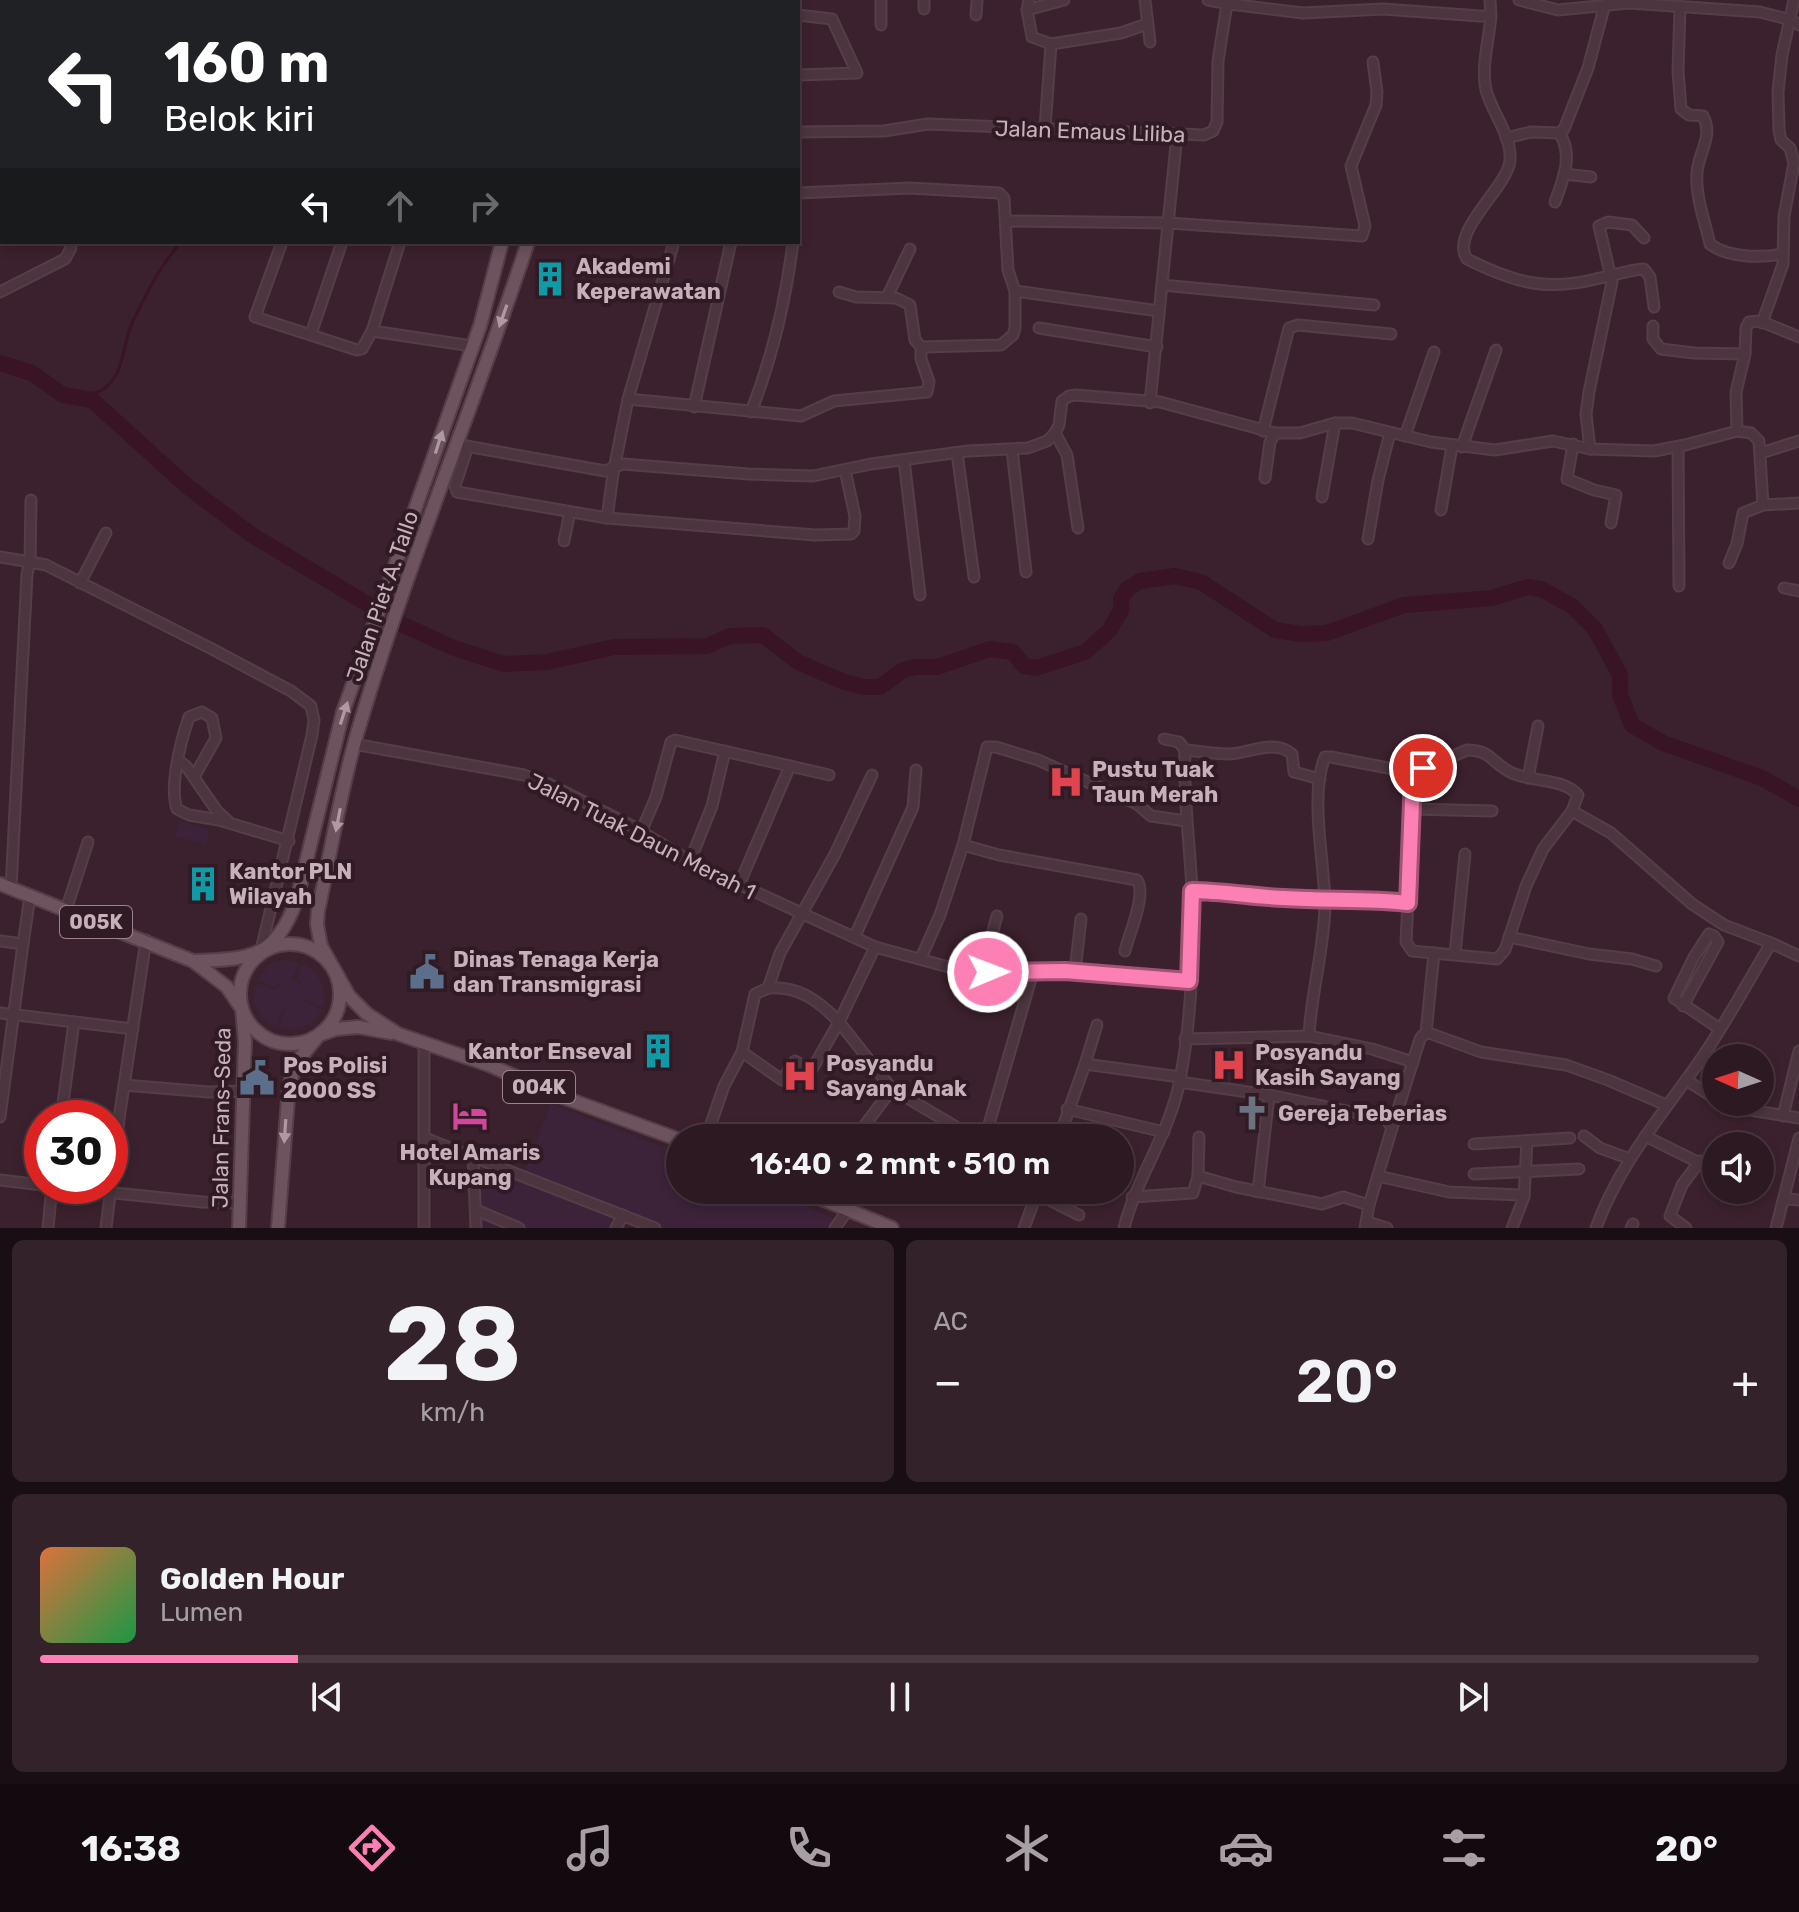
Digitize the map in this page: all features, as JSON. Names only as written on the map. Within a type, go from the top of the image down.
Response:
[{"type":"main road","name":"Jalan Piet A. Tallo","points":[[261,953],[280,935],[292,912],[343,712],[472,346],[501,244]]},
{"type":"main road","name":"Jalan Piet A. Tallo","points":[[333,969],[321,946],[317,924],[354,744],[429,519],[462,445],[527,244]]},
{"type":"main road","name":"005K","points":[[6,886],[193,961],[227,987],[242,1009]]},
{"type":"main road","points":[[278,1228],[289,1086],[296,1063],[327,1028],[337,1010],[340,989],[333,969],[319,953],[301,945],[280,945],[261,953],[242,978],[242,1009],[252,1027],[269,1040],[279,1043],[300,1043],[319,1035]]},
{"type":"main road","name":"005K","points":[[193,961],[261,953]]},
{"type":"main road","name":"004K","points":[[333,969],[349,996],[367,1014],[398,1034]]},
{"type":"main road","name":"Jalan Frans-Seda","points":[[239,1228],[245,1041],[242,1009]]},
{"type":"main road","name":"004K","points":[[319,1035],[336,1029],[358,1027],[398,1034],[489,1065],[550,1092],[666,1135]]},
{"type":"main road","points":[[833,1204],[892,1228]]},
{"type":"street","points":[[881,0],[881,25]]},
{"type":"street","points":[[976,15],[977,0]]},
{"type":"street","points":[[1064,0],[1028,5],[1032,37],[1051,44],[1121,33],[1147,24]]},
{"type":"street","points":[[1145,0],[1150,42]]},
{"type":"street","points":[[1208,0],[1303,13],[1383,9],[1491,16]]},
{"type":"street","points":[[1303,13],[1304,0]]},
{"type":"street","points":[[1490,0],[1485,81],[1491,107],[1506,138],[1510,161],[1467,234],[1462,248],[1467,259],[1523,283],[1545,286],[1646,270],[1650,277],[1654,307]]},
{"type":"street","points":[[1519,0],[1558,10],[1605,4],[1637,3],[1680,8],[1696,4],[1760,12],[1795,22]]},
{"type":"street","points":[[1762,323],[1781,274],[1786,201],[1796,175],[1795,148],[1781,140],[1778,92],[1782,55],[1795,22],[1794,0]]},
{"type":"street","name":"Jalan Emaus Liliba","points":[[800,132],[884,131],[928,124],[1204,135],[1216,128],[1218,61],[1226,10],[1230,4]]},
{"type":"street","points":[[1506,138],[1527,133],[1559,133],[1564,129],[1572,114],[1605,4]]},
{"type":"street","points":[[1680,8],[1678,71],[1681,109],[1689,115],[1703,116],[1708,125],[1697,175],[1710,244],[1716,249],[1757,257],[1783,254]]},
{"type":"street","points":[[800,15],[832,19],[857,73],[800,75]]},
{"type":"street","points":[[1045,128],[1051,44]]},
{"type":"street","points":[[1006,221],[1168,223],[1362,236],[1365,226],[1351,166],[1376,105],[1373,62]]},
{"type":"street","points":[[1555,202],[1564,174],[1566,143],[1559,133]]},
{"type":"street","points":[[1150,403],[1177,135]]},
{"type":"street","points":[[1564,174],[1591,177]]},
{"type":"street","points":[[800,197],[909,188],[999,193],[1004,198],[1008,270],[1015,291],[1013,335],[1001,345],[921,347]]},
{"type":"street","points":[[1590,449],[1586,414],[1589,392],[1612,294],[1600,224],[1632,225],[1644,238]]},
{"type":"street","points":[[0,292],[65,259],[70,252],[69,244]]},
{"type":"street","points":[[281,244],[255,317],[357,350],[362,349],[372,331],[399,244]]},
{"type":"street","points":[[311,334],[341,244]]},
{"type":"street","points":[[607,518],[628,399],[673,244]]},
{"type":"street","points":[[694,407],[731,244]]},
{"type":"street","points":[[751,412],[782,303],[793,244]]},
{"type":"street","points":[[887,297],[910,249]]},
{"type":"street","points":[[1162,285],[1374,305]]},
{"type":"street","points":[[1015,291],[1159,311]]},
{"type":"street","points":[[628,399],[801,416],[834,401],[927,392],[929,382],[921,359],[921,347],[915,340],[910,305],[903,300],[887,297],[856,297],[839,292]]},
{"type":"street","points":[[1737,431],[1736,392],[1745,354],[1746,325],[1751,321],[1762,323],[1799,337]]},
{"type":"street","points":[[1263,431],[1289,328],[1298,325],[1391,334]]},
{"type":"street","points":[[1653,326],[1653,339],[1661,349],[1745,354]]},
{"type":"street","points":[[1039,328],[1157,347]]},
{"type":"street","points":[[372,331],[472,346]]},
{"type":"street","points":[[1441,510],[1457,446],[1496,350]]},
{"type":"street","points":[[1405,436],[1434,352]]},
{"type":"street","points":[[845,470],[855,516],[851,534],[815,535],[607,518],[457,492],[455,486],[462,445],[605,471],[623,464],[794,476],[825,475],[845,470],[904,460],[957,453],[1012,450],[1038,445],[1055,433],[1062,401],[1069,396],[1160,402],[1275,433],[1300,433],[1335,423],[1352,423],[1457,446],[1495,450],[1543,442],[1573,444],[1590,449],[1641,451],[1678,447],[1737,431],[1755,435],[1759,441],[1763,505]]},
{"type":"street","points":[[1322,497],[1335,423]]},
{"type":"street","points":[[1055,433],[1067,455],[1078,528]]},
{"type":"street","points":[[1265,478],[1270,442],[1275,433]]},
{"type":"street","points":[[1368,539],[1390,433]]},
{"type":"street","points":[[1761,453],[1799,441]]},
{"type":"street","points":[[1573,444],[1567,479],[1616,495],[1611,523]]},
{"type":"street","points":[[1678,447],[1679,586]]},
{"type":"street","points":[[1012,450],[1026,572]]},
{"type":"street","points":[[957,453],[974,577]]},
{"type":"street","points":[[904,460],[920,595]]},
{"type":"street","points":[[6,886],[30,562],[31,500]]},
{"type":"street","points":[[1729,563],[1737,544],[1743,513],[1763,505],[1799,503]]},
{"type":"street","points":[[564,541],[570,512]]},
{"type":"street","points":[[80,583],[106,533]]},
{"type":"street","points":[[0,557],[46,565],[272,681],[311,706],[314,720],[312,735],[261,953]]},
{"type":"street","points":[[1784,588],[1799,591]]},
{"type":"street","points":[[194,777],[216,738],[212,718],[202,712],[189,717],[175,778],[177,809],[189,815],[231,823],[289,841]]},
{"type":"street","points":[[1528,778],[1538,726]]},
{"type":"street","points":[[1134,1193],[1164,1132],[1180,1079],[1189,981],[1192,891],[1186,821],[1185,750],[1179,742],[1164,739]]},
{"type":"street","points":[[641,832],[656,797],[671,742],[675,740],[829,775]]},
{"type":"street","name":"Jalan Tuak Daun Merah 1","points":[[354,744],[524,775],[549,784],[690,861],[802,914],[875,947],[955,970],[1075,971],[1189,981]]},
{"type":"street","points":[[921,958],[940,915],[963,845],[988,747],[1038,760],[1137,804],[1151,816],[1186,821]]},
{"type":"street","points":[[1185,750],[1234,754],[1259,748],[1286,750],[1292,754],[1294,772],[1320,779]]},
{"type":"street","points":[[1309,1036],[1324,898],[1320,779],[1325,757],[1414,773],[1467,750],[1478,750],[1510,772],[1575,791],[1578,798],[1572,811],[1543,849],[1500,958],[1412,951],[1407,946],[1414,773]]},
{"type":"street","points":[[690,861],[712,806],[725,751]]},
{"type":"street","points":[[179,761],[217,811],[231,823]]},
{"type":"street","points":[[739,885],[790,766]]},
{"type":"street","points":[[855,936],[913,807],[916,770]]},
{"type":"street","points":[[768,988],[776,962],[835,854],[872,775]]},
{"type":"street","points":[[1412,809],[1492,811]]},
{"type":"street","points":[[1572,811],[1611,833],[1692,904],[1724,925],[1799,956]]},
{"type":"street","points":[[66,910],[88,842]]},
{"type":"street","points":[[963,845],[999,855],[1137,880],[1141,890],[1139,904],[1125,951]]},
{"type":"street","points":[[1455,954],[1465,854]]},
{"type":"street","points":[[1192,891],[1408,903]]},
{"type":"street","points":[[0,1117],[30,896]]},
{"type":"street","points":[[988,972],[990,942],[997,916]]},
{"type":"street","points":[[1075,971],[1081,919]]},
{"type":"street","points":[[1683,1006],[1718,942],[1714,936],[1709,934],[1675,992],[1674,1000],[1683,1006],[1720,1029]]},
{"type":"street","points":[[1509,937],[1656,966]]},
{"type":"street","points":[[122,1100],[146,940]]},
{"type":"street","points":[[0,941],[23,944]]},
{"type":"street","points":[[1596,1228],[1630,1159],[1720,1029],[1771,943]]},
{"type":"street","points":[[742,1052],[782,1080],[795,1061],[811,1071],[863,977],[875,947]]},
{"type":"street","points":[[1387,1228],[1366,1222],[1420,1039],[1426,1033],[1434,953]]},
{"type":"street","points":[[989,1124],[1033,972]]},
{"type":"street","points":[[711,1124],[724,1086],[742,1052],[755,994],[768,988],[794,988],[812,997],[839,1022],[892,1089],[951,1124]]},
{"type":"street","points":[[0,1013],[133,1029]]},
{"type":"street","points":[[63,1100],[74,1022]]},
{"type":"street","points":[[1063,1124],[1097,1025]]},
{"type":"street","points":[[1426,1033],[1481,1052],[1566,1065],[1666,1105]]},
{"type":"street","points":[[1185,1039],[1309,1036],[1351,1044],[1413,1062]]},
{"type":"street","points":[[424,1044],[424,1228]]},
{"type":"street","points":[[1783,1116],[1799,1051]]},
{"type":"street","points":[[1085,1064],[1379,1117],[1386,1119],[1392,1128]]},
{"type":"street","points":[[1686,1080],[1702,1090]]},
{"type":"street","points":[[124,1085],[209,1092],[244,1091]]},
{"type":"street","points":[[867,1124],[892,1089]]},
{"type":"street","points":[[1258,1192],[1269,1095]]},
{"type":"street","points":[[1067,1109],[1164,1132]]},
{"type":"street","points":[[1774,1114],[1799,1118]]},
{"type":"street","points":[[1584,1136],[1600,1148],[1630,1159]]},
{"type":"street","points":[[1645,1136],[1700,1161],[1682,1185],[1670,1216],[1686,1228]]},
{"type":"street","points":[[1134,1197],[1193,1193],[1198,1176],[1199,1137]]},
{"type":"street","points":[[425,1138],[655,1228]]},
{"type":"street","points":[[1474,1144],[1570,1138]]},
{"type":"street","points":[[1776,1228],[1786,1199],[1799,1138]]},
{"type":"street","points":[[1512,1228],[1524,1197],[1527,1141]]},
{"type":"street","points":[[473,1156],[476,1228]]},
{"type":"street","points":[[1474,1174],[1579,1169]]},
{"type":"street","points":[[1198,1176],[1322,1204],[1343,1197],[1369,1205]]},
{"type":"street","points":[[1378,1176],[1449,1192],[1517,1193],[1524,1197]]},
{"type":"street","points":[[0,1180],[24,1183]]},
{"type":"street","points":[[128,1195],[239,1203]]},
{"type":"street","points":[[1786,1199],[1799,1200]]},
{"type":"street","points":[[48,1204],[48,1228]]},
{"type":"street","points":[[106,1228],[110,1204]]},
{"type":"street","points":[[1024,1228],[1033,1204]]},
{"type":"street","points":[[1059,1204],[1079,1215]]},
{"type":"street","points":[[1124,1228],[1130,1204]]},
{"type":"street","points":[[476,1210],[519,1228]]},
{"type":"street","points":[[835,1228],[847,1211]]},
{"type":"street","points":[[616,1228],[623,1215]]},
{"type":"shaded area","points":[[180,821],[210,830],[206,844],[175,836]]},
{"type":"shaded area","points":[[284,960],[299,962],[292,980],[303,986],[297,979],[303,963],[318,976],[324,993],[323,1007],[305,999],[304,1002],[322,1010],[309,1024],[293,1029],[279,1027],[285,1011],[292,1011],[283,1009],[276,1027],[260,1014],[254,997],[256,983],[275,990],[282,982],[291,980],[280,982],[275,987],[257,980],[270,964]]},
{"type":"shaded area","points":[[551,1104],[666,1149],[666,1204],[801,1204],[836,1220],[831,1228],[663,1228],[524,1172]]},
{"type":"shaded area","points":[[479,1162],[619,1217],[612,1228],[480,1228]]},
{"type":"waterway","points":[[63,395],[96,392],[112,381],[133,321],[160,270],[180,244]]},
{"type":"waterway","points":[[0,363],[32,373],[63,395],[92,400],[188,487],[252,535],[401,624],[454,648],[504,664],[547,662],[614,647],[707,646],[730,636],[763,635],[798,662],[844,682],[880,687],[903,670],[937,667],[990,649],[1013,652],[1024,666],[1036,668],[1085,652],[1109,631],[1121,610],[1121,599],[1127,589],[1140,581],[1175,576],[1201,582],[1275,630],[1301,634],[1327,633],[1404,605],[1492,598],[1528,587],[1541,589],[1572,606],[1595,629],[1620,675],[1620,695],[1632,725],[1663,743],[1762,778],[1799,799]]},
{"type":"place","name":"Akademi Keperawatan","points":[[550,279]]},
{"type":"place","name":"Pustu Tuak Taun Merah","points":[[1066,782]]},
{"type":"place","name":"Kantor PLN Wilayah","points":[[203,884]]},
{"type":"place","name":"Dinas Tenaga Kerja dan Transmigrasi","points":[[427,972]]},
{"type":"place","name":"Kantor Enseval","points":[[658,1051]]},
{"type":"place","name":"Posyandu Kasih Sayang","points":[[1229,1065]]},
{"type":"place","name":"Posyandu Sayang Anak","points":[[800,1076]]},
{"type":"place","name":"Pos Polisi 2000 SS","points":[[257,1078]]},
{"type":"place","name":"Gereja Teberias","points":[[1252,1113]]},
{"type":"place","name":"Hotel Amaris Kupang","points":[[470,1116]]},
{"type":"route","points":[[988,972],[1065,971],[1189,981],[1192,891],[1408,903],[1413,777],[1423,768]]}]
